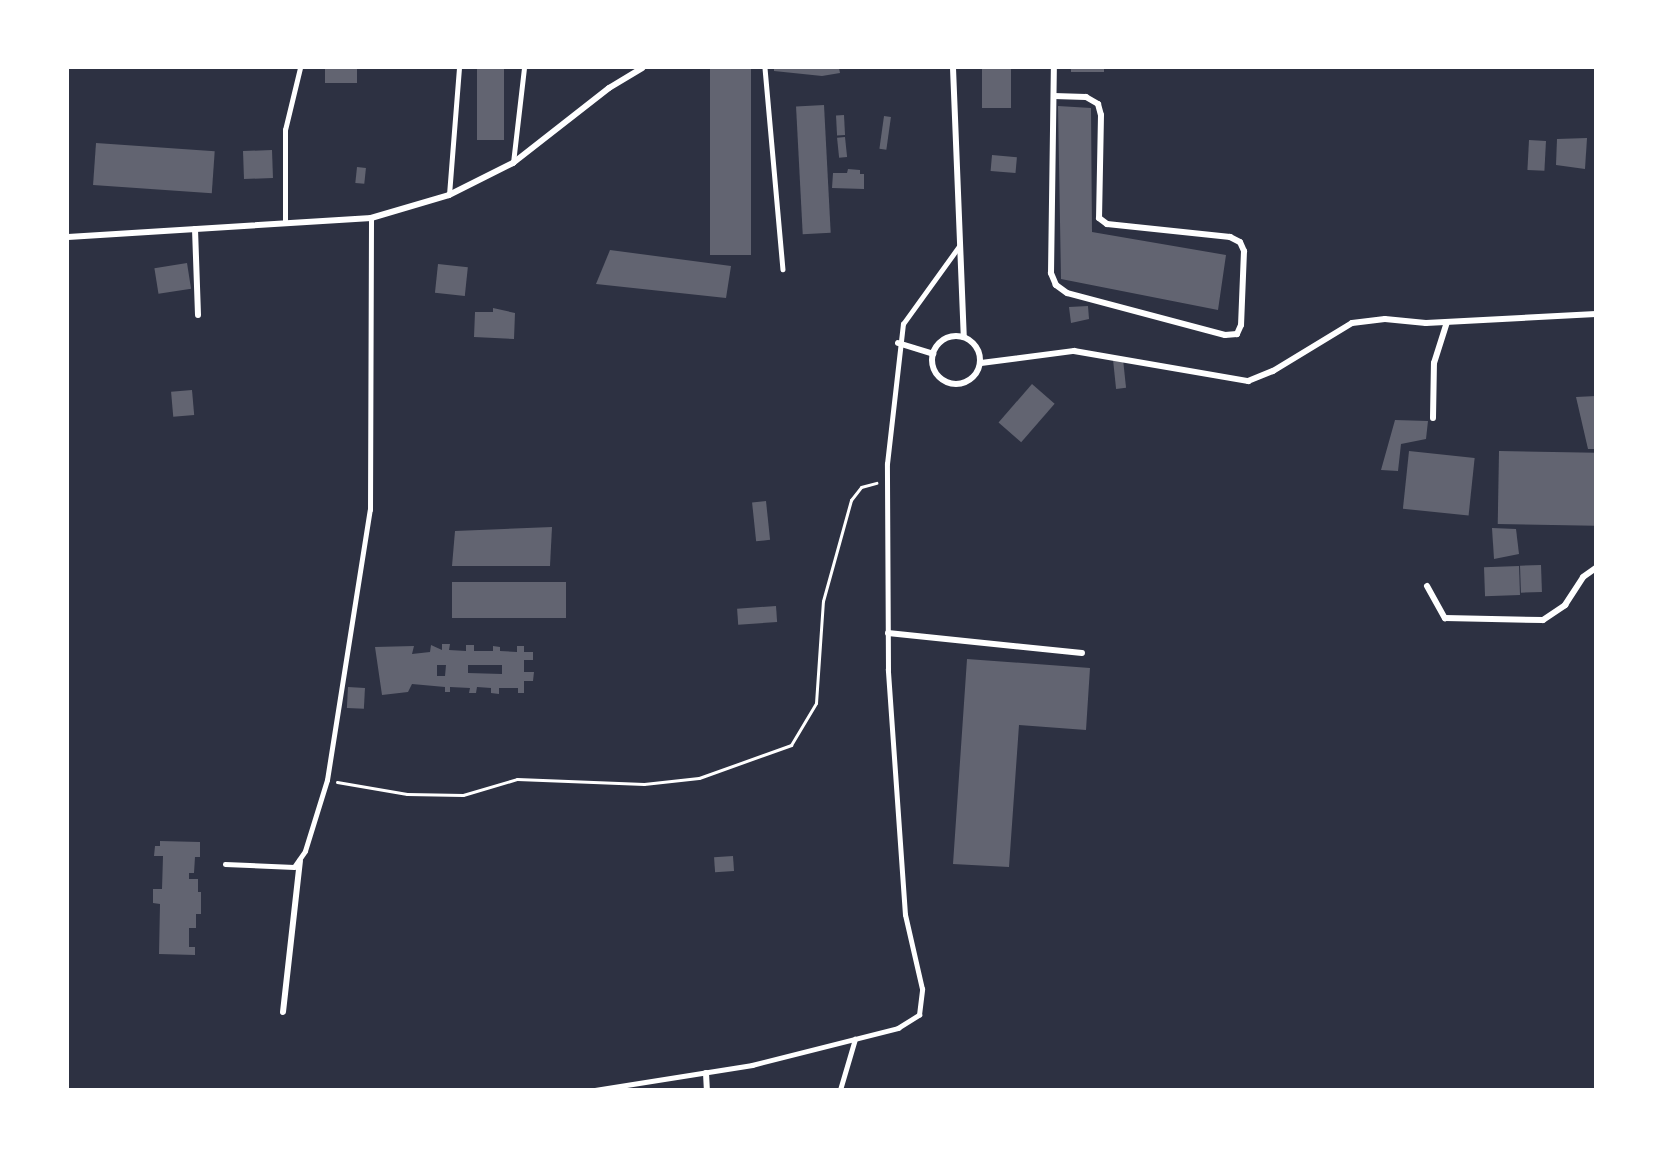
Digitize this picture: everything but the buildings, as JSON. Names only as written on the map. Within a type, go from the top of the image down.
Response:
[{"type":"street","points":[[68,237],[371,218],[449,195],[513,163],[609,88],[642,68]]},
{"type":"street","points":[[952,68],[964,337]]},
{"type":"street","points":[[1054,68],[1051,273],[1056,285],[1067,293],[1226,336],[1237,334],[1241,325],[1244,251],[1240,242],[1230,237],[1107,224],[1099,218],[1101,115],[1098,104],[1086,98],[1054,96]]},
{"type":"street","points":[[195,229],[198,315]]},
{"type":"street","points":[[933,354],[937,376],[950,384],[967,383],[981,363],[1074,351],[1248,381],[1273,371],[1352,323],[1385,319],[1447,322],[1596,314]]},
{"type":"street","points":[[1433,418],[1434,363],[1447,322]]},
{"type":"street","points":[[933,354],[949,337],[964,337],[977,347],[981,363]]},
{"type":"street","points":[[898,343],[933,354]]},
{"type":"street","points":[[1427,586],[1445,618],[1542,620],[1565,605],[1583,577],[1596,568]]},
{"type":"street","points":[[888,633],[1082,653]]},
{"type":"street","points":[[283,1012],[300,861]]},
{"type":"street","points":[[706,1073],[707,1089]]},
{"type":"lane","points":[[285,222],[285,130],[300,68]]},
{"type":"lane","points":[[449,195],[459,68]]},
{"type":"lane","points":[[513,163],[524,68]]},
{"type":"lane","points":[[765,68],[783,269]]},
{"type":"lane","points":[[225,864],[285,869],[300,861],[327,780],[370,510],[371,218]]},
{"type":"lane","points":[[596,1089],[706,1073],[855,1039],[910,1023],[919,1015],[922,1002],[905,915],[888,633],[886,481],[898,343],[909,314],[960,245]]},
{"type":"lane","points":[[840,1089],[855,1039]]},
{"type":"path","points":[[327,780],[406,794],[464,795],[517,779],[644,784],[699,778],[791,745],[816,703],[823,601],[851,500],[861,487],[886,481]]}]
